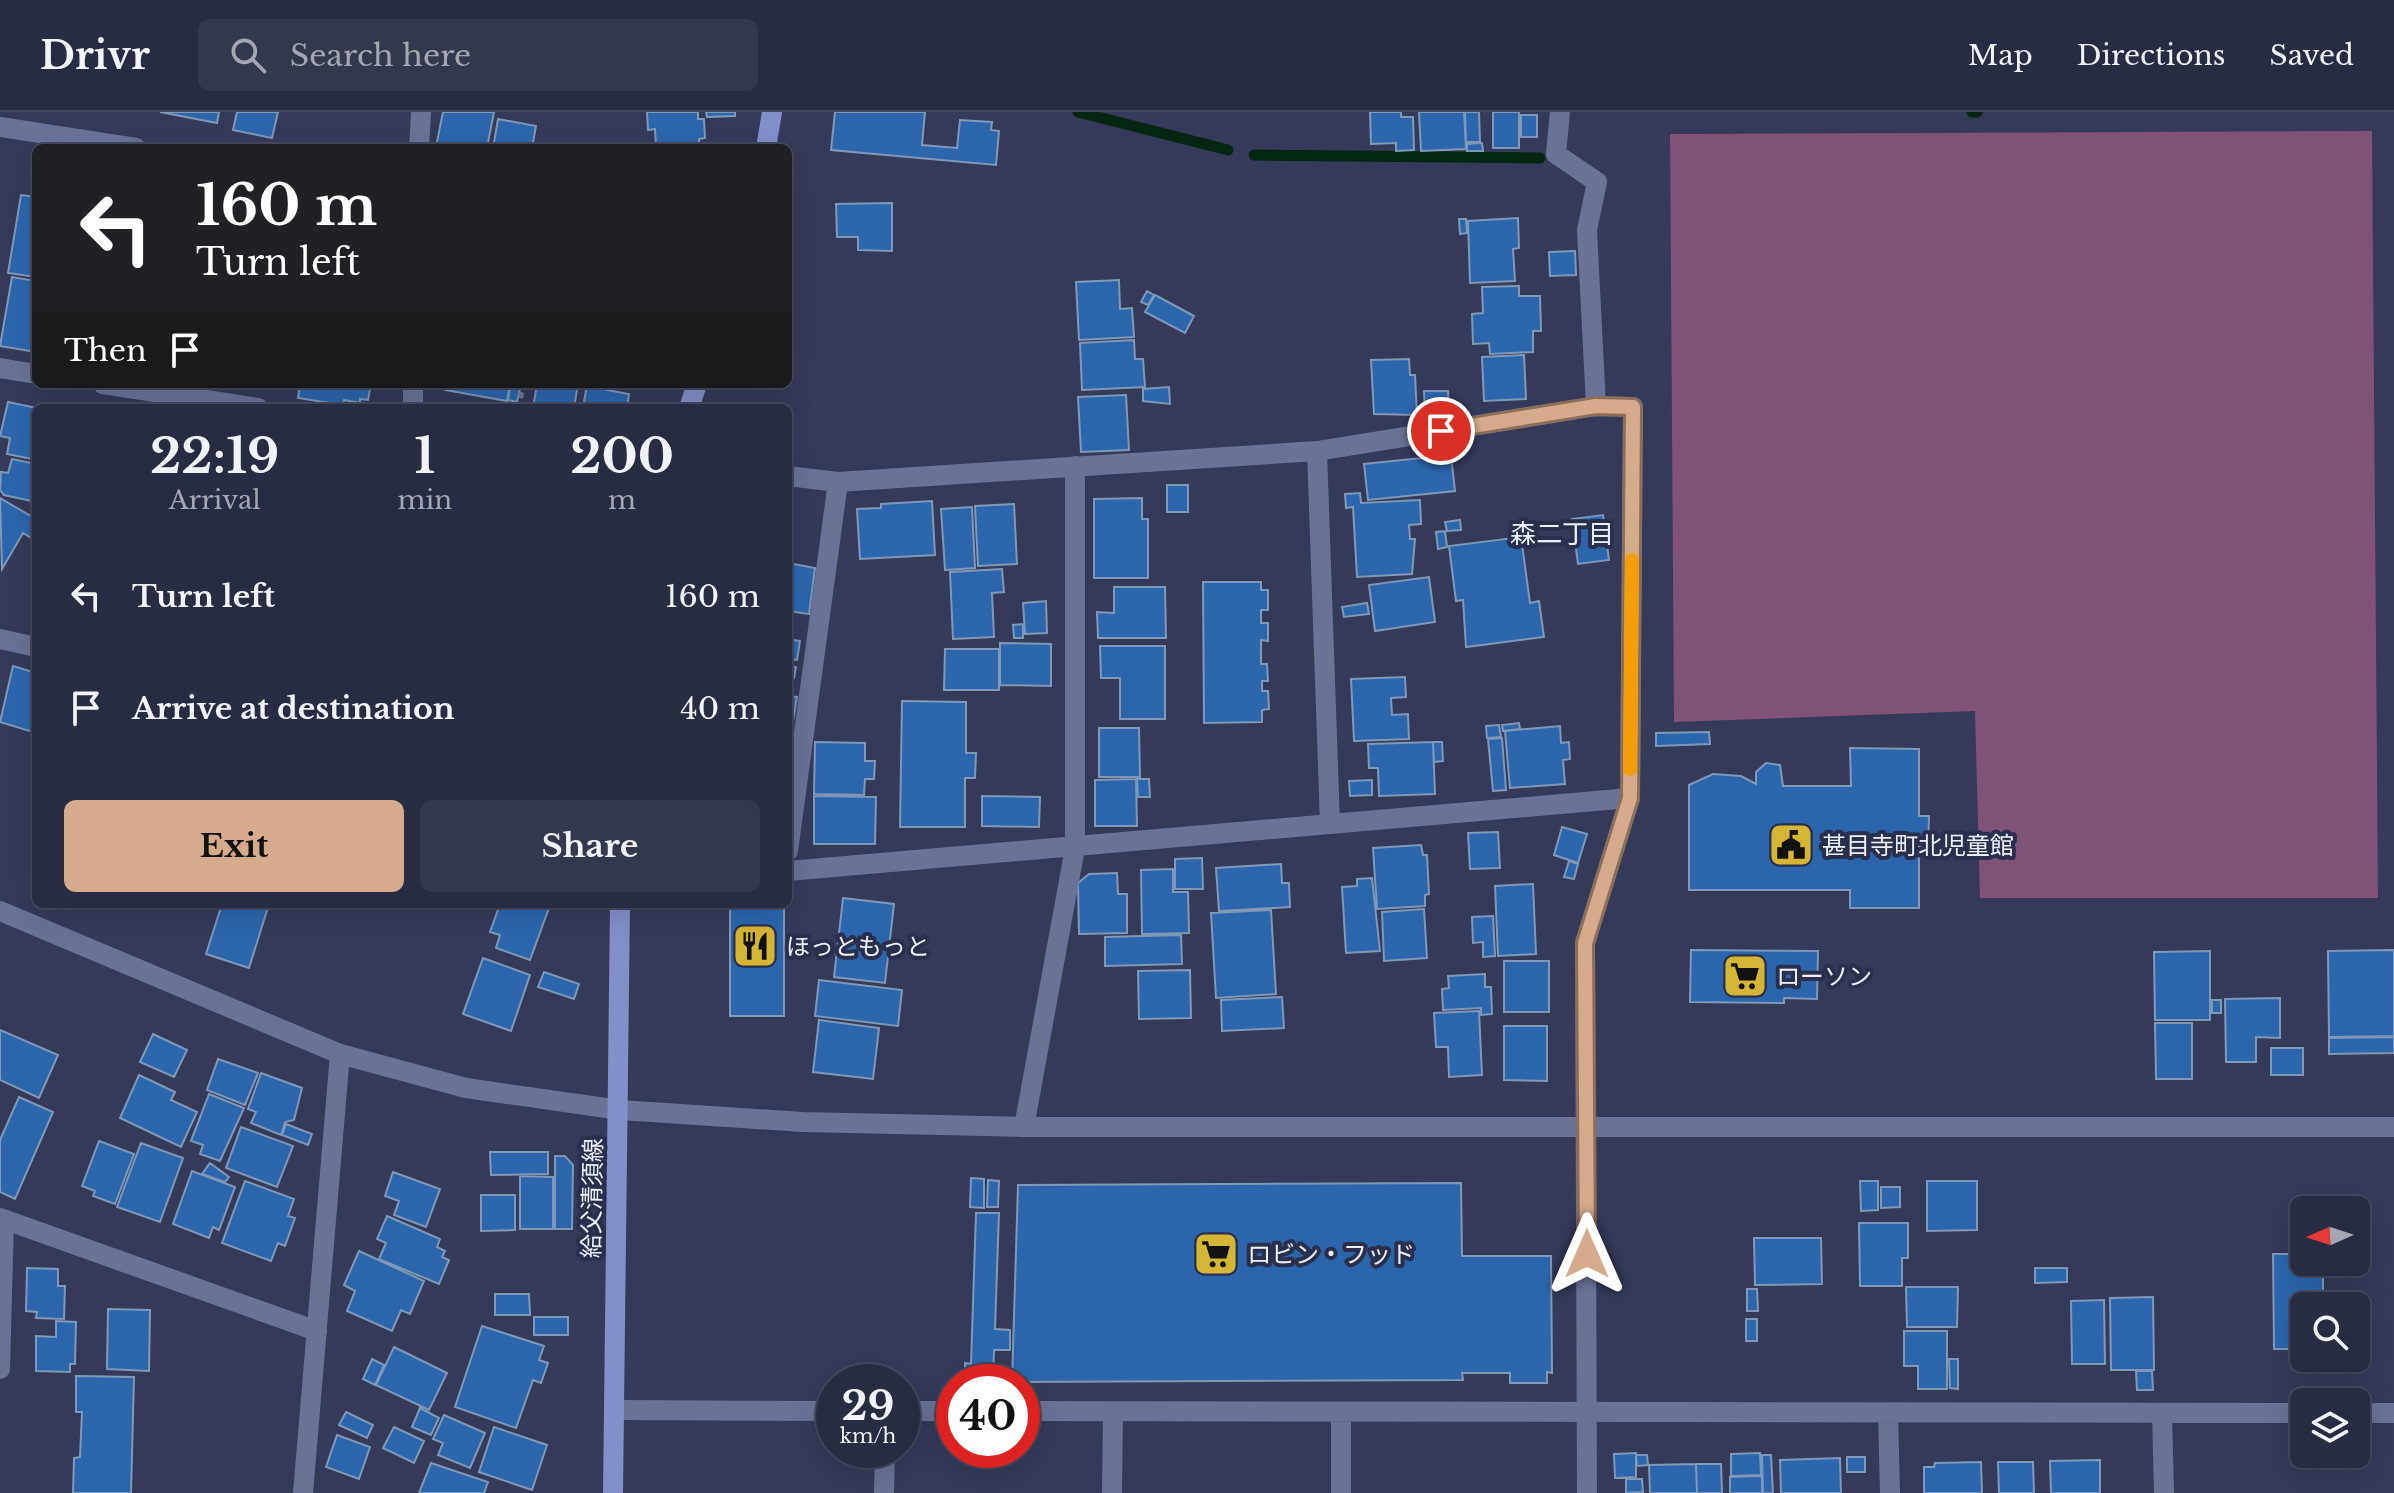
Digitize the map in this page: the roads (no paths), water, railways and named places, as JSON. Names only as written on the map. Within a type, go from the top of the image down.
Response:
[{"type":"main road","points":[[767,144],[772,112]]},
{"type":"main road","name":"給父清須線","points":[[613,1493],[620,1110],[620,908]]},
{"type":"street","points":[[419,144],[421,112]]},
{"type":"street","points":[[1560,112],[1556,154],[1597,182],[1587,230],[1596,406]]},
{"type":"street","points":[[0,127],[110,144]]},
{"type":"street","points":[[0,368],[32,373]]},
{"type":"street","points":[[129,388],[232,404]]},
{"type":"street","points":[[792,476],[838,482],[1317,451],[1596,406],[1633,407],[1630,798],[1585,943],[1587,1493]]},
{"type":"street","points":[[1317,451],[1330,824]]},
{"type":"street","points":[[1024,1127],[1075,848],[1075,466]]},
{"type":"street","points":[[792,821],[838,482]]},
{"type":"street","points":[[0,639],[32,646]]},
{"type":"street","points":[[792,871],[1630,798]]},
{"type":"street","points":[[0,911],[340,1054],[466,1088],[620,1110],[803,1122],[1024,1127],[2394,1127]]},
{"type":"street","points":[[303,1493],[340,1054]]},
{"type":"street","points":[[0,1369],[2,1219],[317,1331]]},
{"type":"street","points":[[615,1410],[816,1411]]},
{"type":"street","points":[[1040,1411],[2290,1413]]},
{"type":"street","points":[[1112,1493],[1113,1412]]},
{"type":"street","points":[[1341,1412],[1341,1493]]},
{"type":"street","points":[[1888,1413],[1890,1493]]},
{"type":"street","points":[[2162,1413],[2164,1493]]},
{"type":"street","points":[[2370,1413],[2394,1413]]},
{"type":"street","points":[[884,1493],[885,1468]]},
{"type":"waterway","points":[[1078,112],[1228,150]]},
{"type":"waterway","points":[[1972,112],[1977,112]]},
{"type":"waterway","points":[[1254,155],[1540,158]]},
{"type":"place","name":"甚目寺町北児童館","points":[[1791,845]]},
{"type":"place","name":"ほっともっと","points":[[755,946]]},
{"type":"place","name":"ローソン","points":[[1745,976]]},
{"type":"place","name":"ロビン・フッド","points":[[1216,1254]]},
{"type":"district","name":"森二丁目","points":[[1562,534]]}]
